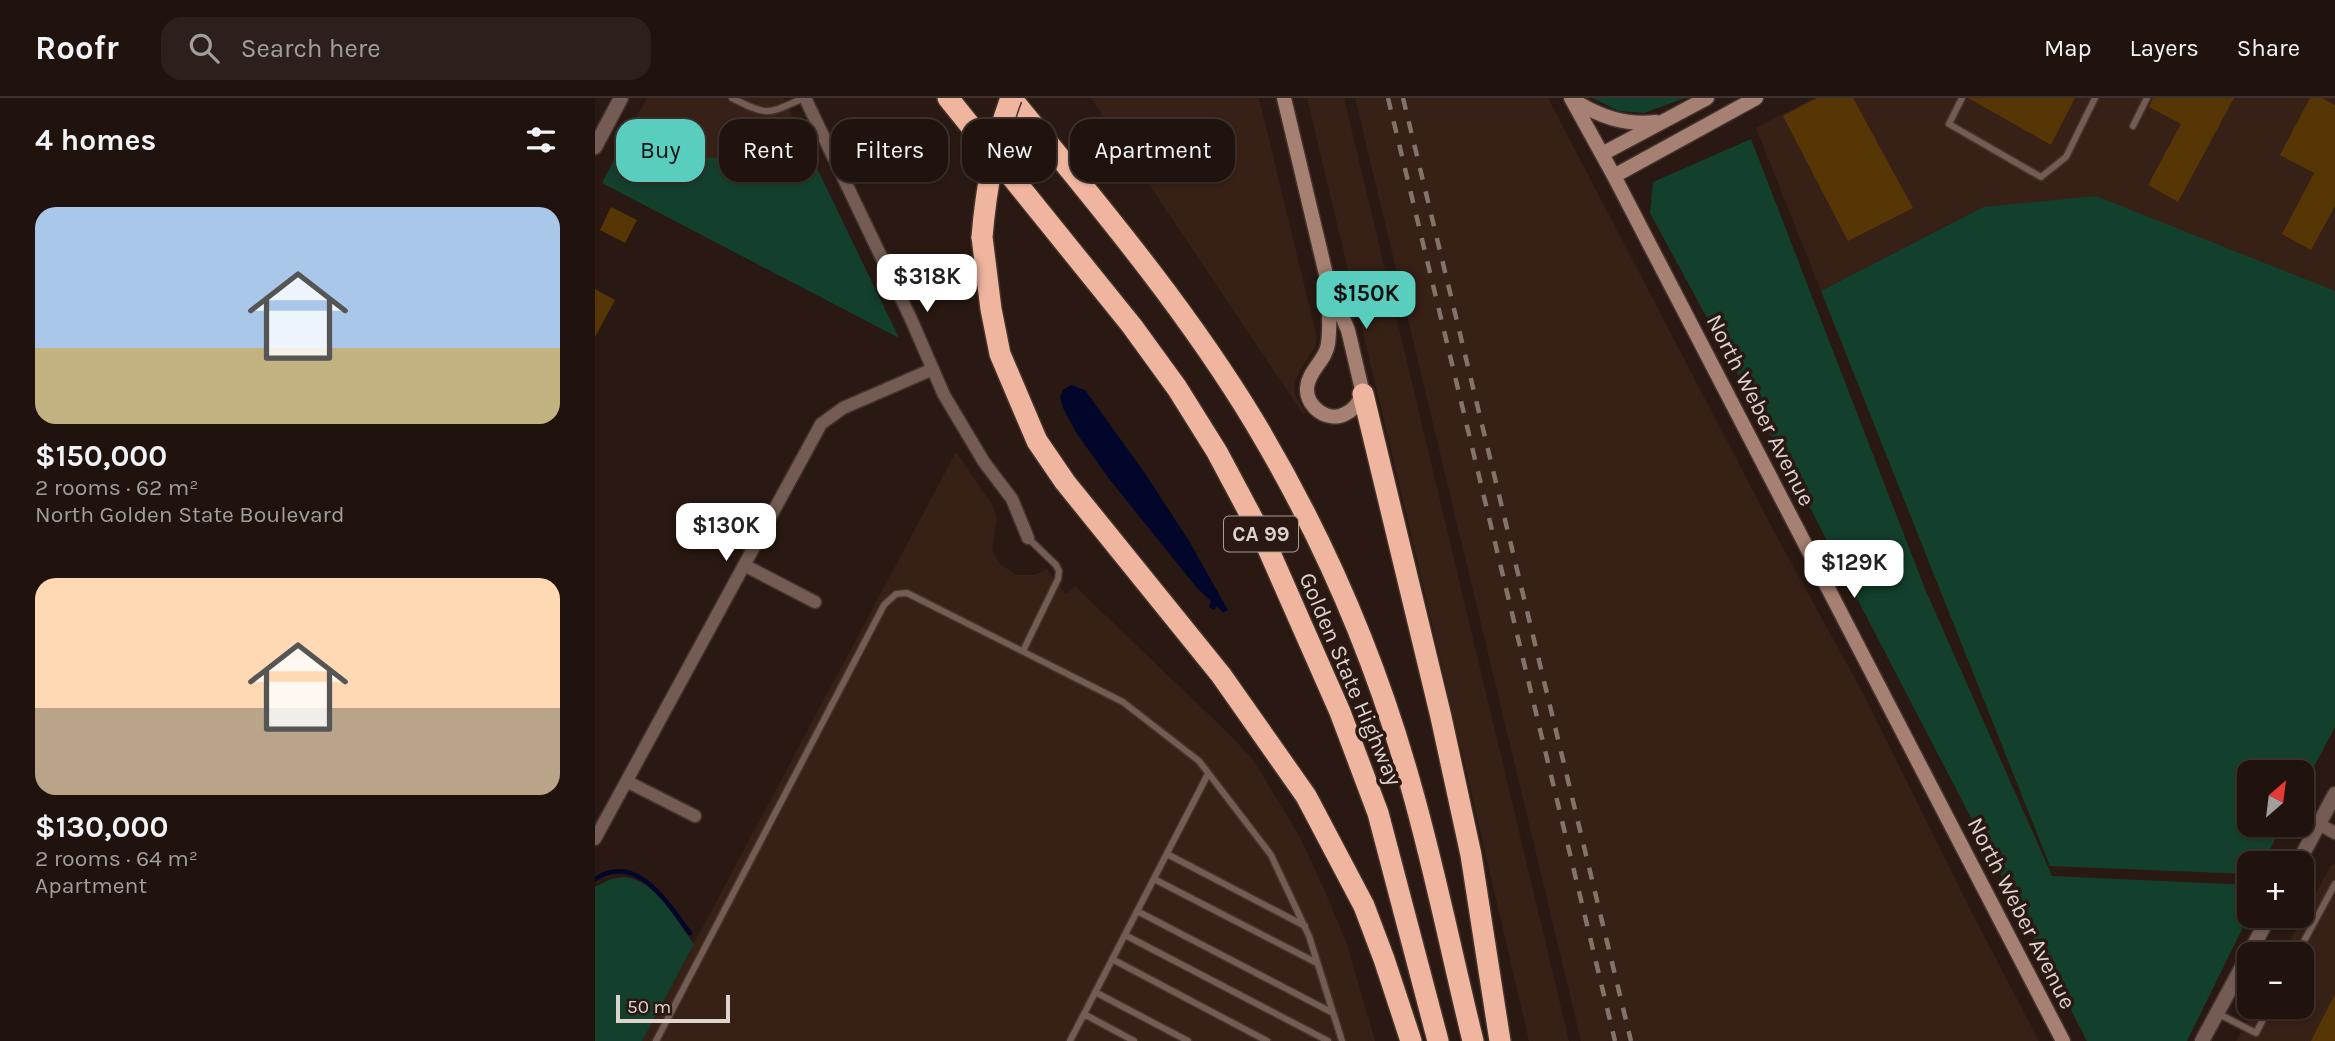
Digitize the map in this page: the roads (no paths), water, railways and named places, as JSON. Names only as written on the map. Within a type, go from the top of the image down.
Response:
[{"type":"highway","name":"Golden State Highway","points":[[948,98],[1132,326],[1177,388],[1217,452],[1266,544],[1340,712],[1378,813],[1438,1041]]},
{"type":"highway","name":"Golden State Highway","points":[[1011,98],[1138,254],[1203,341],[1256,424],[1302,509],[1351,616],[1380,690],[1411,784],[1473,1041]]},
{"type":"highway","points":[[1011,98],[991,164],[982,237],[1000,354],[1037,440],[1065,482],[1221,674],[1307,796],[1364,906],[1411,1041]]},
{"type":"highway","points":[[1363,394],[1441,717],[1465,830],[1500,1041]]},
{"type":"main road","points":[[1284,98],[1328,283],[1348,330],[1363,394],[1354,408],[1337,417],[1319,411],[1308,395],[1308,382],[1325,356],[1328,345],[1328,283]]},
{"type":"main road","points":[[1571,98],[1593,112],[1613,120],[1643,124],[1664,121]]},
{"type":"main road","name":"North Weber Avenue","points":[[1571,98],[2063,1041]]},
{"type":"main road","points":[[1602,153],[1707,98]]},
{"type":"main road","points":[[1614,176],[1756,98]]},
{"type":"street","points":[[595,147],[621,98]]},
{"type":"street","points":[[804,98],[944,395],[964,430],[1012,499],[1028,538]]},
{"type":"street","points":[[595,839],[821,424],[843,408],[933,369]]},
{"type":"street","points":[[744,565],[815,602]]},
{"type":"street","points":[[628,782],[695,816]]},
{"type":"street","points":[[2304,851],[2335,794]]},
{"type":"street","points":[[2319,824],[2335,833]]},
{"type":"street","points":[[2201,1041],[2263,928]]},
{"type":"lane","points":[[732,98],[755,110],[770,113],[804,98]]},
{"type":"lane","points":[[1962,98],[1949,124],[2041,177],[2066,157],[2095,98]]},
{"type":"lane","points":[[2133,126],[2147,98]]},
{"type":"lane","points":[[1023,652],[1058,579],[1059,571],[1028,538]]},
{"type":"lane","points":[[656,1041],[884,605],[896,594],[907,593],[1123,702],[1199,761],[1271,855],[1305,926],[1342,1041]]},
{"type":"lane","points":[[1071,1041],[1208,774]]},
{"type":"lane","points":[[1167,854],[1305,926]]},
{"type":"lane","points":[[1154,879],[1318,963]]},
{"type":"lane","points":[[2314,921],[2335,884]]},
{"type":"lane","points":[[1137,911],[1333,1013]]},
{"type":"lane","points":[[1125,935],[1328,1041]]},
{"type":"lane","points":[[1112,959],[1267,1041]]},
{"type":"lane","points":[[1095,992],[1188,1041]]},
{"type":"lane","points":[[2217,1013],[2256,1033],[2263,1019]]},
{"type":"lane","points":[[1084,1014],[1134,1041]]},
{"type":"water","points":[[1071,385],[1085,390],[1144,472],[1189,541],[1228,610],[1223,613],[1217,606],[1214,610],[1209,607],[1211,601],[1197,588],[1110,480],[1077,434],[1060,397],[1063,390]]},
{"type":"waterway","points":[[595,879],[611,872],[638,876],[662,896],[690,933]]},
{"type":"railway","points":[[1388,98],[1615,1041]]},
{"type":"railway","points":[[1403,98],[1631,1041]]}]
